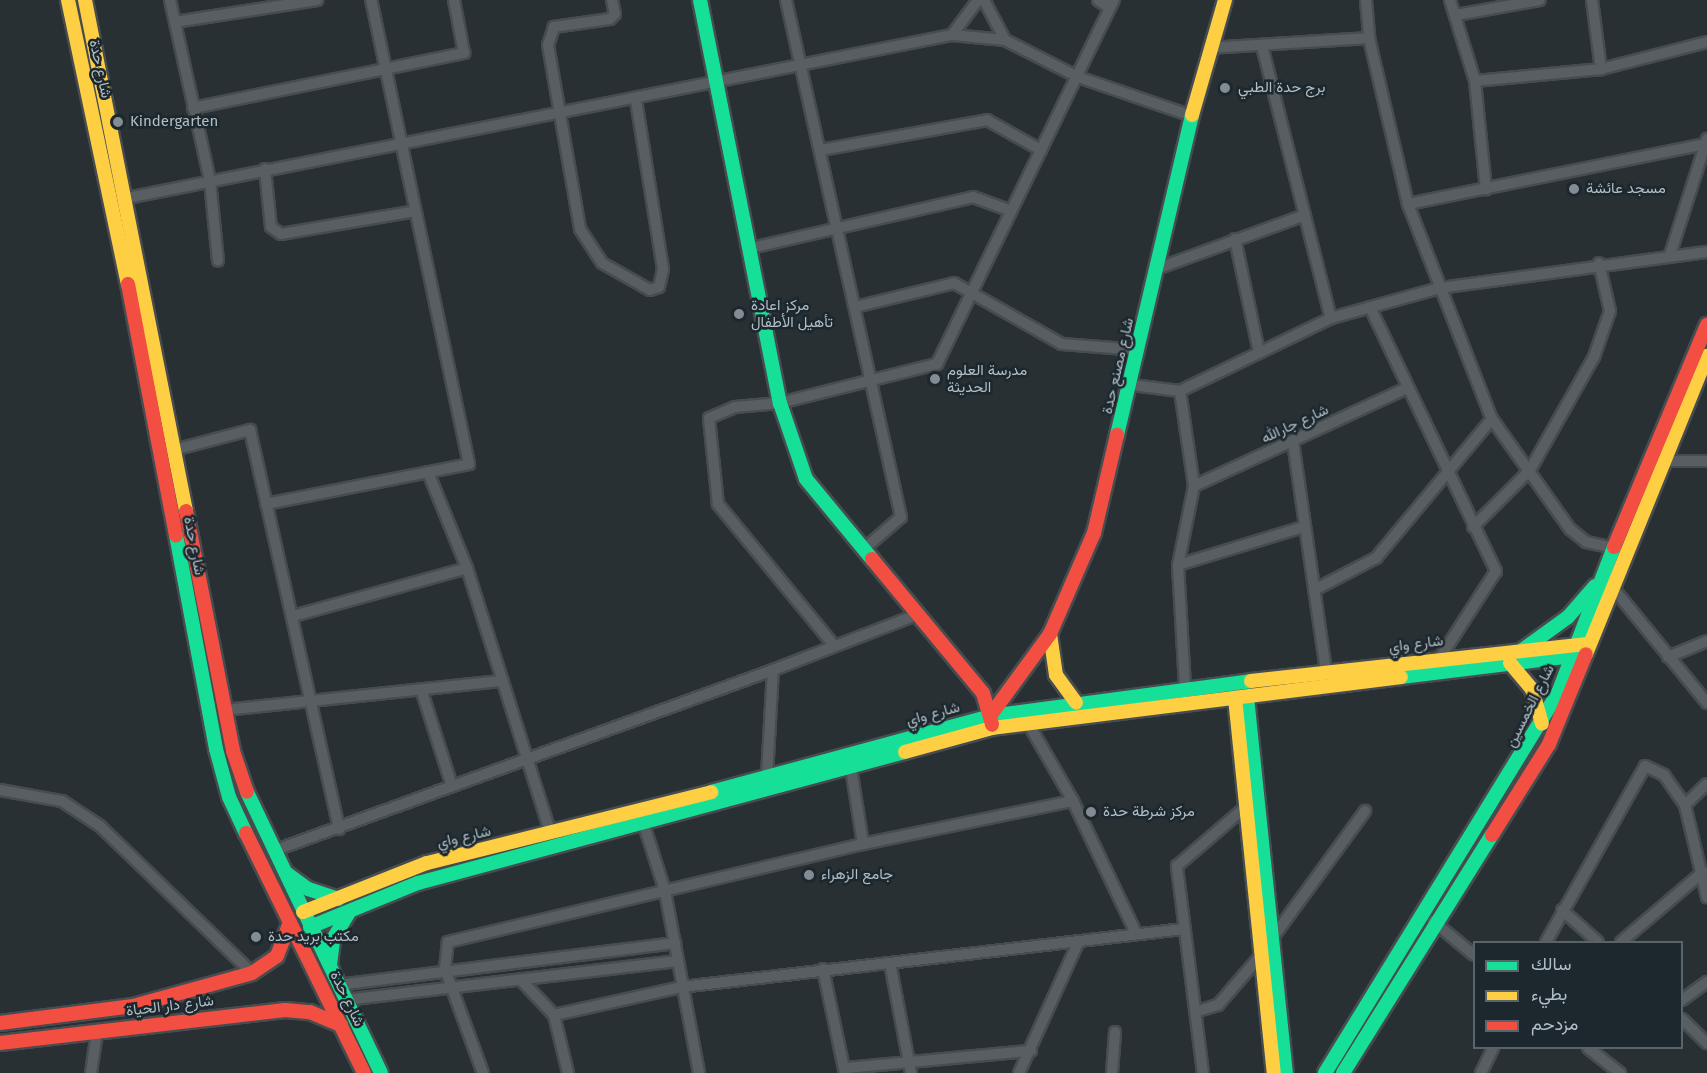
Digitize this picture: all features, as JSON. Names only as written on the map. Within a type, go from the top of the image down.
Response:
[{"type":"street","name":"شارع حدة","points":[[68,0],[139,301],[216,749],[229,797],[364,1073]]},
{"type":"street","name":"شارع حدة","points":[[85,0],[127,198],[139,301]]},
{"type":"street","points":[[170,0],[210,182],[218,261]]},
{"type":"street","points":[[175,22],[317,0]]},
{"type":"street","points":[[266,504],[469,464],[401,145],[388,70],[371,0]]},
{"type":"street","points":[[193,108],[464,53],[454,0]]},
{"type":"street","points":[[612,0],[615,14],[602,23],[554,27],[548,33],[580,229],[589,247],[602,263],[650,290],[659,287],[663,269],[636,100]]},
{"type":"street","points":[[700,0],[719,83],[780,403],[806,479],[916,615],[983,693],[991,722]]},
{"type":"street","points":[[786,0],[901,517],[864,549]]},
{"type":"street","points":[[951,35],[978,0]]},
{"type":"street","points":[[984,0],[1005,40]]},
{"type":"street","points":[[832,644],[718,504],[709,418],[735,407],[780,403],[938,364],[1009,210],[1078,77],[1112,4],[1098,0]]},
{"type":"street","name":"شارع مصنع حدة","points":[[991,722],[1050,634],[1094,533],[1132,385],[1156,269],[1192,116],[1209,48],[1226,0]]},
{"type":"street","points":[[1366,0],[1369,38],[1407,204],[1492,419],[1570,529],[1586,542],[1614,548]]},
{"type":"street","points":[[1450,0],[1475,81],[1486,189]]},
{"type":"street","points":[[1456,15],[1540,0]]},
{"type":"street","points":[[1592,0],[1601,69]]},
{"type":"street","points":[[127,198],[800,68],[951,35],[1005,40],[1078,77],[1192,116]]},
{"type":"street","points":[[1209,48],[1369,38]]},
{"type":"street","points":[[1475,81],[1601,69],[1707,42]]},
{"type":"street","points":[[1262,46],[1331,318]]},
{"type":"street","points":[[821,150],[987,120],[1041,150]]},
{"type":"street","points":[[1407,204],[1706,141],[1671,255]]},
{"type":"street","points":[[265,170],[271,226],[281,234],[415,211]]},
{"type":"street","points":[[751,248],[973,197],[1009,210]]},
{"type":"street","points":[[1156,269],[1305,215]]},
{"type":"street","points":[[1235,239],[1259,352]]},
{"type":"street","points":[[1132,385],[1180,391],[1331,318],[1440,288],[1599,263],[1707,252]]},
{"type":"street","points":[[1473,527],[1530,470],[1594,357],[1610,310],[1599,263]]},
{"type":"street","points":[[855,307],[944,284],[971,293],[1062,345],[1139,350]]},
{"type":"street","points":[[1370,307],[1407,388],[1450,469],[1473,527],[1496,571],[1440,657]]},
{"type":"street","name":"شارع الخمسين","points":[[1325,1073],[1425,916],[1542,724],[1707,325]]},
{"type":"street","name":"شارع الخمسين","points":[[1343,1073],[1549,744],[1591,648],[1661,461],[1707,356]]},
{"type":"street","name":"شارع جارالله","points":[[1194,486],[1407,388]]},
{"type":"street","points":[[1180,391],[1194,486],[1178,565],[1185,688]]},
{"type":"street","points":[[1314,590],[1376,558],[1492,419]]},
{"type":"street","points":[[166,452],[250,430],[293,616],[308,701],[339,829]]},
{"type":"street","points":[[1293,442],[1303,527],[1326,671]]},
{"type":"street","name":"شارع حدة","points":[[166,452],[225,710],[246,791],[381,1073]]},
{"type":"street","points":[[1661,461],[1707,460]]},
{"type":"street","points":[[428,472],[467,568],[551,834]]},
{"type":"street","points":[[1178,565],[1303,527]]},
{"type":"street","points":[[293,616],[467,568]]},
{"type":"street","points":[[1521,651],[1568,617],[1605,573]]},
{"type":"street","points":[[1613,588],[1707,703]]},
{"type":"street","points":[[260,858],[273,851],[773,670],[832,644],[916,615]]},
{"type":"street","points":[[1050,634],[1056,675],[1076,703]]},
{"type":"street","points":[[1668,657],[1707,641]]},
{"type":"street","name":"شارع واي","points":[[310,927],[418,884],[767,776],[1076,703],[1326,671],[1380,673],[1510,663],[1591,648]]},
{"type":"street","name":"شارع واي","points":[[303,912],[427,862],[551,834],[644,825],[851,768],[991,722],[1028,723],[1241,698],[1380,673],[1440,657],[1574,650]]},
{"type":"street","points":[[1510,663],[1532,689],[1542,724]]},
{"type":"street","points":[[767,776],[773,670]]},
{"type":"street","points":[[225,710],[422,692],[502,681]]},
{"type":"street","points":[[422,692],[452,786]]},
{"type":"street","points":[[1241,698],[1249,804],[1265,949],[1274,1073]]},
{"type":"street","points":[[1241,698],[1274,936],[1286,1073]]},
{"type":"street","points":[[1028,723],[1073,801],[1135,931]]},
{"type":"street","points":[[1546,941],[1645,766],[1664,775],[1685,805],[1707,897]]},
{"type":"street","points":[[851,768],[863,843]]},
{"type":"street","points":[[1685,805],[1707,784]]},
{"type":"street","points":[[0,790],[62,801],[100,826],[252,973]]},
{"type":"street","points":[[483,1073],[456,988],[445,969],[448,942],[863,843],[1073,801]]},
{"type":"street","points":[[1203,1073],[1177,866],[1249,804]]},
{"type":"street","points":[[1197,1011],[1218,1005],[1265,949],[1365,811]]},
{"type":"street","points":[[644,825],[665,891],[681,987],[699,1073]]},
{"type":"street","points":[[283,871],[308,889],[338,899]]},
{"type":"street","points":[[1622,941],[1703,873]]},
{"type":"street","points":[[1562,910],[1597,941]]},
{"type":"street","points":[[330,965],[333,939],[350,912]]},
{"type":"street","points":[[1425,916],[1473,954]]},
{"type":"street","name":"شارع دار الحياة","points":[[0,1023],[29,1022],[134,1006],[252,973],[277,956],[290,922]]},
{"type":"street","points":[[554,1014],[681,987],[823,969],[1078,943],[1135,931],[1184,929]]},
{"type":"street","points":[[338,985],[445,969],[675,943]]},
{"type":"street","points":[[1019,1073],[1031,1051],[1078,943]]},
{"type":"street","points":[[568,956],[572,973]]},
{"type":"street","points":[[345,1000],[678,961]]},
{"type":"street","points":[[890,963],[910,1073]]},
{"type":"street","points":[[823,969],[845,1070],[909,1059],[1031,1051]]},
{"type":"street","points":[[522,981],[554,1014],[568,1073]]},
{"type":"street","points":[[1683,999],[1707,982]]},
{"type":"street","name":"شارع دار الحياة","points":[[0,1043],[285,1010],[310,1012],[341,1025]]},
{"type":"street","points":[[1683,1020],[1707,1043]]},
{"type":"street","points":[[29,1022],[32,1039]]},
{"type":"street","points":[[91,1073],[97,1032]]},
{"type":"street","points":[[1112,1073],[1115,1032]]},
{"type":"street","points":[[1481,1073],[1492,1049]]},
{"type":"street","points":[[1594,1049],[1620,1073]]},
{"type":"traffic: fast","points":[[700,0],[780,403],[806,479],[872,559]]},
{"type":"traffic: fast","points":[[1117,435],[1192,115]]},
{"type":"traffic: fast","points":[[176,535],[216,749],[229,797],[246,833]]},
{"type":"traffic: fast","points":[[1325,1073],[1558,693],[1614,547]]},
{"type":"traffic: fast","points":[[1521,651],[1568,617],[1595,586]]},
{"type":"traffic: fast","points":[[1401,677],[1579,655]]},
{"type":"traffic: fast","points":[[711,792],[990,716],[1251,681]]},
{"type":"traffic: fast","points":[[1247,697],[1286,1073]]},
{"type":"traffic: fast","points":[[310,927],[418,883],[905,752]]},
{"type":"traffic: fast","points":[[247,792],[381,1073]]},
{"type":"traffic: fast","points":[[1343,1073],[1492,835]]},
{"type":"traffic: fast","points":[[286,873],[308,889],[338,899]]},
{"type":"traffic: fast","points":[[330,965],[333,939],[349,912]]},
{"type":"traffic: slow","points":[[68,0],[128,284]]},
{"type":"traffic: slow","points":[[85,0],[186,511]]},
{"type":"traffic: slow","points":[[1192,115],[1225,0]]},
{"type":"traffic: slow","points":[[1586,654],[1707,356]]},
{"type":"traffic: slow","points":[[1050,634],[1056,675],[1076,703]]},
{"type":"traffic: slow","points":[[1251,681],[1585,644]]},
{"type":"traffic: slow","points":[[1510,663],[1532,689],[1542,724]]},
{"type":"traffic: slow","points":[[905,752],[992,728],[1401,677]]},
{"type":"traffic: slow","points":[[1235,698],[1274,1073]]},
{"type":"traffic: slow","points":[[303,912],[427,863],[711,792]]},
{"type":"traffic: jam","points":[[128,284],[176,535]]},
{"type":"traffic: jam","points":[[1614,547],[1707,325]]},
{"type":"traffic: jam","points":[[990,716],[1050,634],[1094,533],[1117,435]]},
{"type":"traffic: jam","points":[[186,511],[233,751],[247,792]]},
{"type":"traffic: jam","points":[[872,559],[983,693],[992,725]]},
{"type":"traffic: jam","points":[[1492,835],[1549,744],[1586,654]]},
{"type":"traffic: jam","points":[[246,833],[364,1073]]},
{"type":"traffic: jam","points":[[0,1023],[133,1006],[252,973],[277,956],[290,922]]},
{"type":"traffic: jam","points":[[0,1043],[285,1010],[310,1012],[341,1025]]},
{"type":"place","name":"برج حدة الطبي","points":[[1225,88]]},
{"type":"place","name":"Kindergarten","points":[[118,122]]},
{"type":"place","name":"مسجد عائشة","points":[[1574,189]]},
{"type":"place","name":"مركز اعادة تأهيل الأطفال","points":[[739,314]]},
{"type":"place","name":"مدرسة العلوم الحديثة","points":[[935,379]]},
{"type":"place","name":"مركز شرطة حدة","points":[[1091,812]]},
{"type":"place","name":"جامع الزهراء","points":[[809,875]]},
{"type":"place","name":"مكتب بريد حدة","points":[[256,937]]}]
